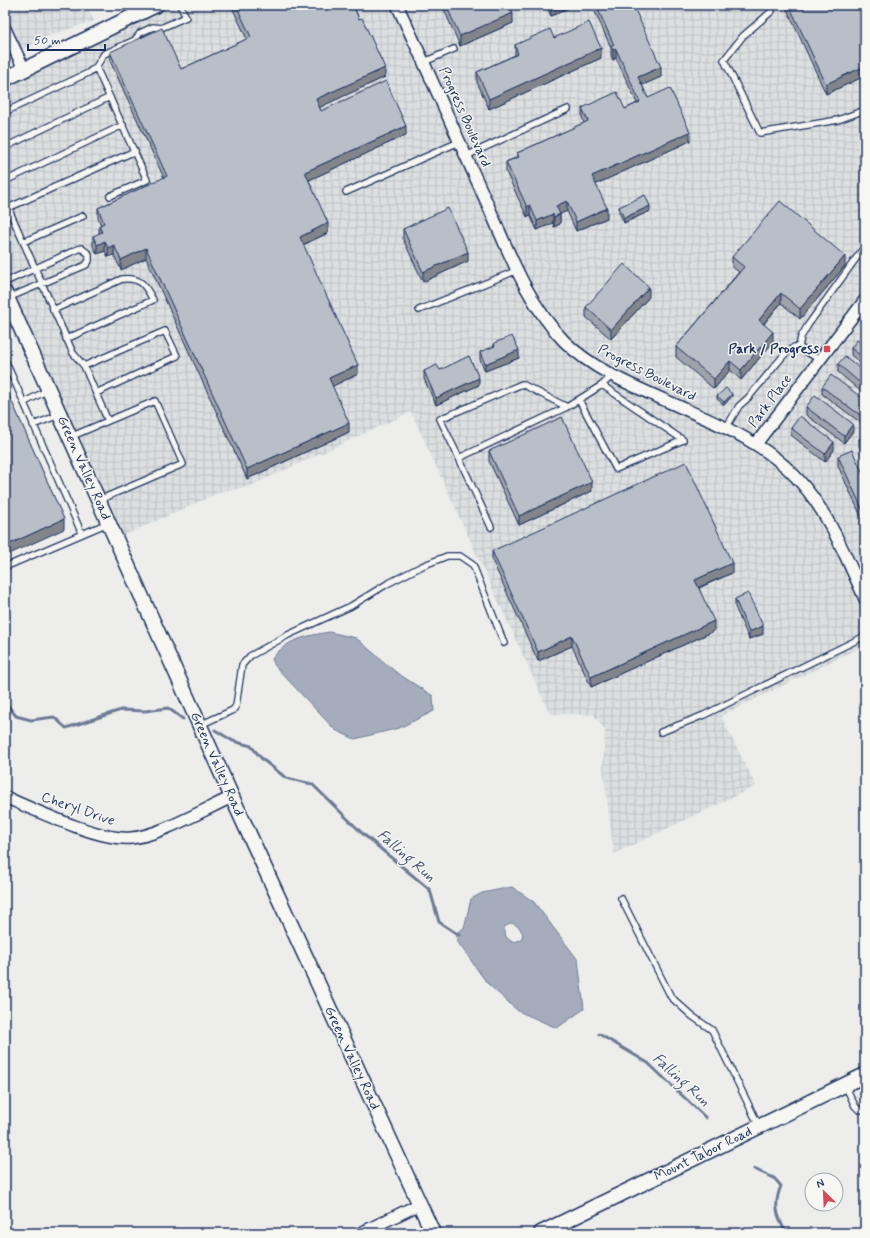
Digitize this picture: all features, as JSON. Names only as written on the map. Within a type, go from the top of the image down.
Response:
[{"type":"street","points":[[5,79],[156,5]]},
{"type":"street","name":"Progress Boulevard","points":[[397,5],[518,270],[540,311],[561,337],[577,353],[613,375],[726,428],[756,444],[772,455],[795,476],[816,502],[833,530],[865,599]]},
{"type":"street","points":[[5,30],[24,69]]},
{"type":"street","name":"Green Valley Road","points":[[6,296],[232,797],[433,1233]]},
{"type":"street","name":"Park Place","points":[[756,444],[865,300]]},
{"type":"street","name":"Cheryl Drive","points":[[5,797],[42,814],[110,838],[131,838],[150,834],[232,797]]},
{"type":"street","name":"Mount Tabor Road","points":[[541,1233],[865,1075]]},
{"type":"street","points":[[361,1233],[420,1204]]},
{"type":"lane","points":[[5,112],[88,73],[96,67],[104,54],[135,40],[140,33],[153,27],[161,28],[186,17],[180,5]]},
{"type":"lane","points":[[770,5],[772,11],[743,36],[724,60],[760,133],[838,120],[865,110]]},
{"type":"lane","points":[[157,35],[161,28]]},
{"type":"lane","points":[[135,40],[143,42]]},
{"type":"lane","points":[[424,62],[454,49]]},
{"type":"lane","points":[[96,67],[147,180],[110,196]]},
{"type":"lane","points":[[5,147],[110,97]]},
{"type":"lane","points":[[466,156],[568,109]]},
{"type":"lane","points":[[5,181],[123,126]]},
{"type":"lane","points":[[346,192],[460,142]]},
{"type":"lane","points":[[8,208],[135,151]]},
{"type":"lane","points":[[5,201],[72,353],[84,366],[108,421]]},
{"type":"lane","points":[[23,242],[83,216]]},
{"type":"lane","points":[[799,346],[801,337],[808,325],[865,246]]},
{"type":"lane","points":[[5,282],[78,249],[81,248],[89,254],[89,261],[86,266],[6,296]]},
{"type":"lane","points":[[419,310],[518,270]]},
{"type":"lane","points":[[53,310],[122,279],[140,282],[145,285],[153,300],[66,339]]},
{"type":"lane","points":[[84,366],[165,331],[177,356],[96,393]]},
{"type":"lane","points":[[726,428],[739,406],[748,398],[784,355],[794,347],[799,346],[820,360]]},
{"type":"lane","points":[[5,360],[82,534]]},
{"type":"lane","points":[[459,458],[567,407],[602,385],[613,375]]},
{"type":"lane","points":[[491,527],[440,419],[522,384],[567,407]]},
{"type":"lane","points":[[579,400],[616,469],[683,440],[602,385]]},
{"type":"lane","points":[[24,402],[48,390]]},
{"type":"lane","points":[[70,437],[155,401],[183,464],[99,500]]},
{"type":"lane","points":[[33,425],[60,414]]},
{"type":"lane","points":[[5,567],[109,523]]},
{"type":"lane","points":[[200,725],[233,710],[236,706],[242,665],[250,656],[288,635],[351,606],[387,584],[434,560],[447,556],[460,556],[473,565],[504,643]]},
{"type":"lane","points":[[661,732],[704,716],[865,636]]},
{"type":"lane","points":[[621,898],[671,997],[692,1016],[712,1030],[760,1126]]},
{"type":"lane","points":[[845,1085],[855,1106],[859,1110],[865,1109]]},
{"type":"shaded area","points":[[5,5],[86,5],[94,21],[48,36],[5,59]]},
{"type":"shaded area","points":[[156,5],[865,5],[865,645],[721,716],[756,786],[614,854],[603,769],[605,731],[594,715],[550,714],[411,412],[248,487],[223,491],[116,539],[5,293],[5,79]]},
{"type":"water","points":[[329,632],[356,638],[397,673],[433,696],[434,711],[399,728],[355,739],[335,730],[275,666],[272,659],[278,652],[290,643],[305,637]]},
{"type":"water","points":[[512,887],[534,902],[578,960],[584,1009],[557,1028],[518,1011],[487,983],[457,941],[456,933],[464,928],[471,899],[482,893]],"holes":[[[512,923],[519,927],[523,934],[521,940],[512,942],[506,937],[504,927]]]},
{"type":"building","points":[[236,5],[353,5],[359,19],[362,18],[385,68],[316,99],[321,111],[386,81],[406,126],[305,172],[328,223],[300,237],[358,365],[329,378],[349,423],[247,469],[146,248],[121,260],[114,245],[108,248],[105,241],[97,245],[93,236],[102,232],[99,226],[104,223],[98,208],[167,176],[110,52],[162,28],[181,69],[251,37]]},
{"type":"building","points":[[446,5],[510,5],[513,13],[460,36]]},
{"type":"building","points":[[548,5],[563,5],[551,11]]},
{"type":"building","points":[[596,5],[633,5],[661,67],[638,77],[648,98],[670,88],[690,132],[592,176],[607,208],[576,222],[567,201],[556,206],[560,214],[554,217],[553,214],[537,221],[530,205],[527,207],[506,162],[519,157],[517,153],[588,121],[582,108],[617,92],[625,109],[640,102],[616,49],[613,50],[611,46],[614,45]]},
{"type":"building","points":[[789,5],[865,5],[865,66],[826,84]]},
{"type":"building","points":[[589,22],[601,48],[489,99],[477,72],[518,54],[515,45],[550,29],[554,38]]},
{"type":"building","points":[[645,195],[650,206],[624,218],[619,207]]},
{"type":"building","points":[[780,201],[845,256],[800,309],[781,293],[759,320],[773,332],[741,370],[730,361],[714,379],[676,347],[744,267],[732,257]]},
{"type":"building","points":[[448,208],[468,252],[423,272],[403,229]]},
{"type":"building","points":[[624,264],[649,287],[611,330],[586,307]]},
{"type":"building","points":[[512,336],[519,350],[485,364],[480,352],[495,346],[494,343]]},
{"type":"building","points":[[857,340],[865,346],[865,359],[851,348]]},
{"type":"building","points":[[469,356],[479,378],[436,398],[424,371],[437,365],[440,370]]},
{"type":"building","points":[[845,356],[865,373],[865,387],[838,364]]},
{"type":"building","points":[[831,375],[865,400],[864,418],[822,387]]},
{"type":"building","points":[[5,386],[64,519],[5,546]]},
{"type":"building","points":[[726,388],[732,394],[724,402],[717,396]]},
{"type":"building","points":[[815,395],[853,424],[844,436],[806,407]]},
{"type":"building","points":[[800,416],[834,442],[825,454],[791,428]]},
{"type":"building","points":[[562,417],[592,482],[519,516],[489,451]]},
{"type":"building","points":[[865,436],[865,452],[859,439]]},
{"type":"building","points":[[852,450],[865,478],[865,515],[838,456]]},
{"type":"building","points":[[686,462],[732,563],[695,580],[714,621],[591,677],[572,636],[538,652],[492,551]]},
{"type":"building","points":[[748,593],[763,626],[749,632],[735,599]]},
{"type":"waterway","name":"Falling Run","points":[[5,702],[16,716],[31,720],[54,717],[66,728],[121,710],[145,711],[168,708],[183,719]]},
{"type":"waterway","name":"Falling Run","points":[[215,730],[233,741],[251,746],[262,759],[286,778],[312,784],[363,834],[430,890],[439,922],[459,935]]},
{"type":"waterway","name":"Falling Run","points":[[599,1034],[648,1063],[706,1118]]},
{"type":"waterway","name":"Falling Run","points":[[754,1169],[774,1178],[781,1186],[777,1199],[777,1210],[778,1216],[786,1233]]},
{"type":"place","name":"Park / Progress","points":[[827,349]]}]
